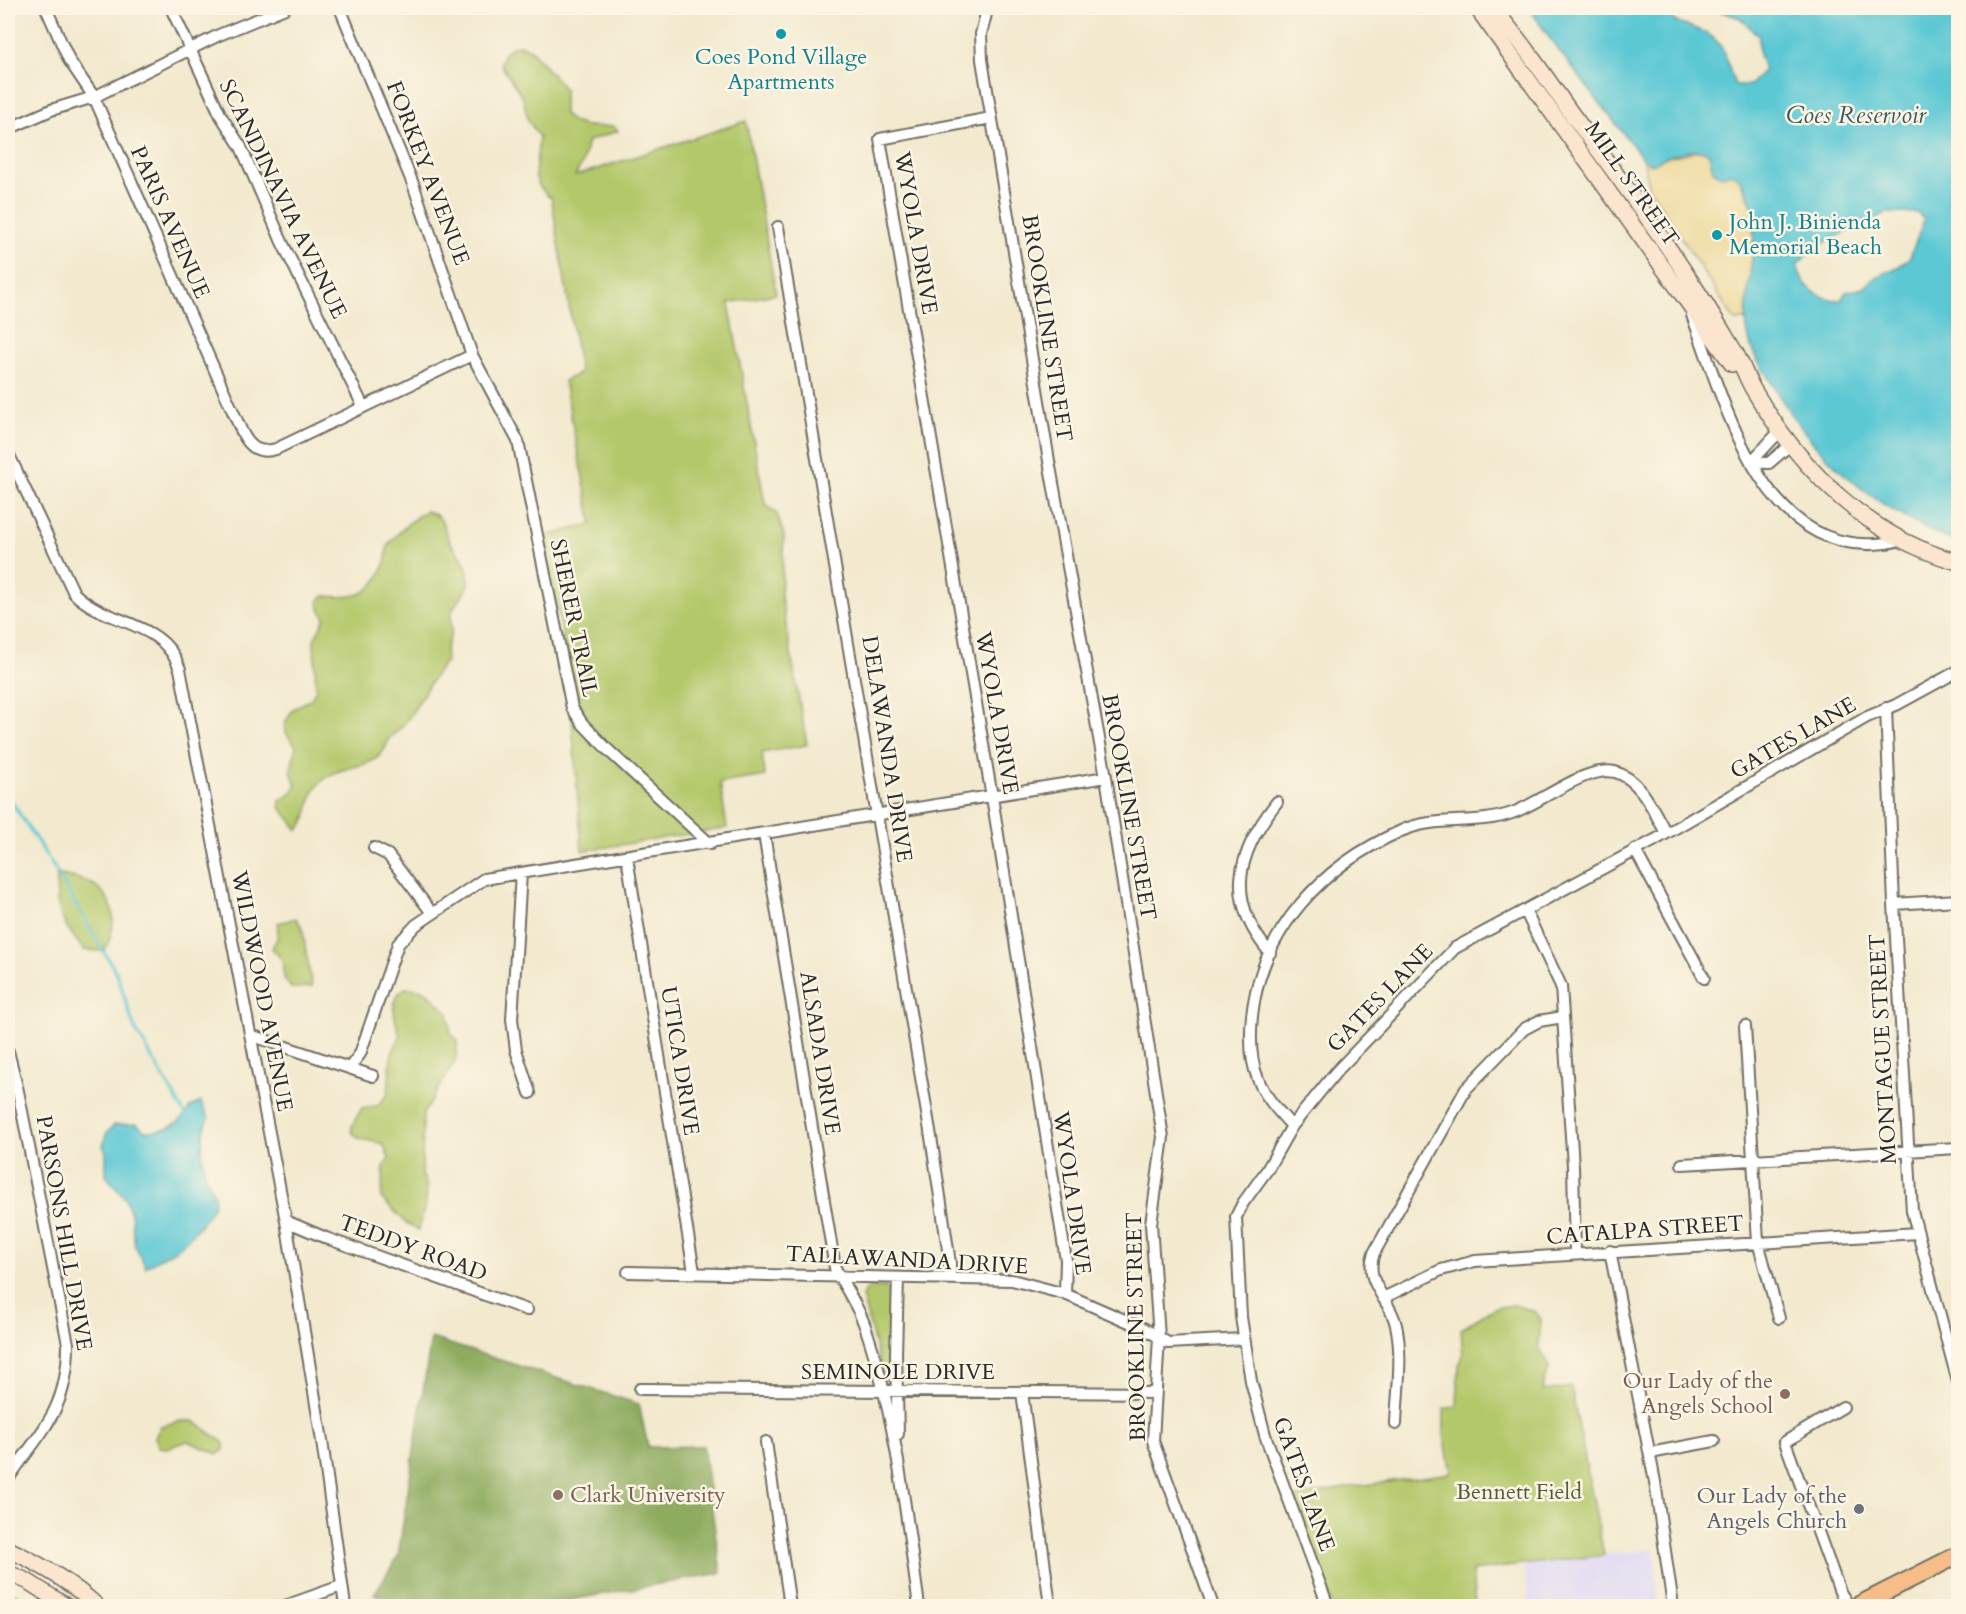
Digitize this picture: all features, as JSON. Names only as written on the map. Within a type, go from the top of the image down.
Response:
[{"type":"highway","points":[[1857,1606],[1959,1555]]},
{"type":"main road","name":"MILL STREET","points":[[1477,8],[1730,362],[1752,387]]},
{"type":"main road","name":"MILL STREET","points":[[1492,8],[1582,128],[1691,282],[1736,353],[1752,387],[1780,431],[1843,501],[1859,514],[1902,540],[1959,562]]},
{"type":"main road","points":[[8,1549],[33,1561],[71,1585],[97,1606]]},
{"type":"main road","points":[[8,1573],[27,1581],[66,1606]]},
{"type":"street","name":"PARIS AVENUE","points":[[46,8],[69,60],[93,97],[242,432],[251,447],[259,450],[276,449],[363,406]]},
{"type":"street","name":"SCANDINAVIA AVENUE","points":[[171,8],[221,116],[241,147],[282,243],[363,406]]},
{"type":"street","points":[[8,129],[51,110],[93,97],[189,50],[285,8]]},
{"type":"street","name":"FORKEY AVENUE","points":[[340,8],[413,184],[472,355]]},
{"type":"street","name":"BROOKLINE STREET","points":[[987,10],[981,34],[981,54],[1106,777],[1163,1137],[1151,1224],[1159,1337],[1153,1441],[1213,1606]]},
{"type":"street","name":"WYOLA DRIVE","points":[[991,118],[880,139],[992,797],[1066,1260],[1065,1294]]},
{"type":"street","name":"DELAWANDA DRIVE","points":[[777,227],[878,815],[931,1137],[950,1263],[950,1278]]},
{"type":"street","points":[[1686,299],[1732,424],[1751,462],[1787,510],[1812,531],[1835,541],[1857,545],[1877,545],[1902,540]]},
{"type":"street","points":[[363,406],[472,355]]},
{"type":"street","name":"SHERER TRAIL","points":[[472,355],[521,449],[573,711],[615,756],[710,844]]},
{"type":"street","points":[[1751,462],[1780,431]]},
{"type":"street","points":[[1751,462],[1769,463],[1791,444]]},
{"type":"street","name":"WILDWOOD AVENUE","points":[[8,453],[74,594],[93,607],[145,628],[164,642],[177,662],[286,1221],[322,1441],[345,1606]]},
{"type":"street","name":"GATES LANE","points":[[1328,1606],[1264,1434],[1243,1339],[1236,1217],[1292,1126],[1336,1072],[1455,948],[1666,833],[1886,708],[1956,675]]},
{"type":"street","name":"MONTAGUE STREET","points":[[1886,708],[1908,1151],[1917,1233],[1959,1382]]},
{"type":"street","points":[[1292,1126],[1260,1085],[1253,1058],[1254,1004],[1259,978],[1270,953],[1301,902],[1333,870],[1373,844],[1416,825],[1508,815],[1540,801],[1584,776],[1605,771],[1622,774],[1640,790],[1666,833]]},
{"type":"street","points":[[350,1067],[360,1054],[398,944],[432,913],[482,880],[1106,777]]},
{"type":"street","points":[[1270,953],[1256,936],[1244,914],[1241,878],[1250,844],[1258,826],[1277,802]]},
{"type":"street","name":"ALSADA DRIVE","points":[[764,834],[830,1241],[839,1277],[866,1328],[883,1390],[898,1464]]},
{"type":"street","points":[[374,848],[388,855],[432,913]]},
{"type":"street","points":[[1635,850],[1704,978]]},
{"type":"street","name":"UTICA DRIVE","points":[[627,857],[694,1272]]},
{"type":"street","points":[[521,873],[512,1018],[516,1050],[530,1093]]},
{"type":"street","points":[[1894,904],[1959,900]]},
{"type":"street","points":[[1525,910],[1560,981],[1575,1254]]},
{"type":"street","points":[[1396,1424],[1397,1333],[1392,1313],[1371,1278],[1371,1261],[1374,1253],[1457,1102],[1524,1029],[1539,1021],[1563,1017]]},
{"type":"street","points":[[1745,1026],[1758,1242],[1779,1318]]},
{"type":"street","points":[[250,1035],[373,1076]]},
{"type":"street","name":"PARSONS HILL DRIVE","points":[[8,1051],[68,1344],[68,1366],[62,1395],[48,1424],[8,1479]]},
{"type":"street","points":[[1682,1164],[1959,1148]]},
{"type":"street","name":"TEDDY ROAD","points":[[286,1221],[326,1238],[527,1310]]},
{"type":"street","name":"CATALPA STREET","points":[[1383,1298],[1441,1270],[1462,1264],[1610,1251],[1917,1233]]},
{"type":"street","points":[[1610,1251],[1650,1454],[1666,1548],[1672,1606]]},
{"type":"street","name":"TALLAWANDA DRIVE","points":[[628,1272],[1012,1280],[1065,1294],[1168,1343],[1243,1339]]},
{"type":"street","points":[[898,1278],[898,1464],[919,1606]]},
{"type":"street","name":"SEMINOLE DRIVE","points":[[640,1389],[1156,1393]]},
{"type":"street","points":[[1022,1392],[1050,1606]]},
{"type":"street","points":[[1844,1407],[1785,1442],[1840,1592],[1849,1606]]},
{"type":"street","points":[[1650,1454],[1714,1441]]},
{"type":"street","points":[[766,1442],[790,1606]]},
{"type":"street","points":[[285,1606],[341,1587]]},
{"type":"shaded area","points":[[1654,1549],[1659,1606],[1529,1606],[1524,1563]]},
{"type":"green space","points":[[519,45],[530,49],[564,88],[564,114],[569,119],[580,125],[613,126],[618,131],[588,141],[583,162],[575,176],[746,121],[776,294],[729,303],[765,504],[777,514],[784,535],[781,597],[807,745],[762,753],[765,776],[720,783],[727,828],[582,851],[567,658],[543,537],[592,524],[564,381],[580,373],[551,196],[549,197],[539,186],[535,175],[539,137],[528,120],[523,98],[501,65],[502,57],[506,52]]},
{"type":"green space","points":[[426,511],[441,520],[450,541],[465,564],[468,576],[467,588],[451,614],[446,661],[412,713],[389,738],[378,757],[370,762],[332,774],[317,786],[305,819],[298,830],[280,807],[280,800],[290,795],[296,786],[291,771],[296,746],[286,733],[285,723],[293,709],[311,699],[316,689],[314,640],[325,618],[318,605],[319,600],[324,596],[355,596],[369,588],[375,582],[385,562],[389,544],[416,517]]},
{"type":"green space","points":[[57,874],[93,884],[109,901],[113,926],[104,951],[84,950],[65,923],[58,907]]},
{"type":"green space","points":[[296,918],[302,927],[312,987],[291,988],[284,978],[282,960],[272,948],[277,939],[278,923]]},
{"type":"green space","points":[[406,988],[421,990],[434,998],[448,1013],[451,1034],[458,1040],[455,1062],[423,1114],[422,1175],[427,1195],[419,1230],[406,1223],[381,1198],[384,1167],[389,1158],[383,1144],[358,1138],[352,1132],[352,1126],[362,1108],[377,1106],[388,1094],[391,1056],[400,1036],[394,1003],[400,992]]},
{"type":"green space","points":[[869,1287],[886,1287],[891,1301],[889,1377],[882,1372],[862,1296]]},
{"type":"green space","name":"Bennett Field","points":[[1514,1305],[1535,1312],[1541,1319],[1539,1347],[1548,1363],[1549,1370],[1543,1383],[1543,1391],[1571,1387],[1604,1555],[1472,1571],[1475,1606],[1333,1606],[1294,1498],[1344,1488],[1451,1473],[1444,1433],[1444,1409],[1457,1406],[1459,1365],[1463,1356],[1461,1329],[1494,1308]]},
{"type":"green space","name":"Clark University","points":[[431,1338],[639,1404],[648,1447],[703,1446],[721,1573],[537,1606],[398,1606],[397,1602],[374,1594],[398,1557]]},
{"type":"green space","points":[[181,1421],[194,1421],[224,1443],[224,1450],[217,1454],[188,1441],[167,1448],[159,1447],[155,1437],[161,1426]]},
{"type":"green space","points":[[8,1590],[38,1606],[8,1606]]},
{"type":"sand","name":"John J. Binienda Memorial Beach","points":[[1702,150],[1709,153],[1714,171],[1733,173],[1738,177],[1753,207],[1754,247],[1747,319],[1735,321],[1648,186],[1644,160],[1652,164],[1664,158]]},
{"type":"water","name":"Coes Reservoir","points":[[1529,8],[1685,8],[1672,14],[1671,18],[1714,39],[1724,51],[1735,85],[1750,85],[1764,70],[1759,54],[1759,36],[1740,18],[1710,8],[1958,8],[1958,543],[1900,515],[1851,480],[1808,437],[1761,367],[1750,342],[1746,316],[1754,228],[1752,207],[1746,189],[1733,173],[1722,176],[1713,171],[1709,153],[1702,151],[1680,153],[1652,164],[1644,160],[1553,43]],"holes":[[[1886,213],[1918,213],[1924,220],[1910,257],[1898,267],[1876,277],[1864,288],[1846,292],[1841,300],[1819,295],[1807,286],[1799,273],[1797,265],[1817,246]]]},
{"type":"water","points":[[201,1102],[209,1118],[204,1132],[202,1154],[206,1176],[214,1194],[213,1206],[181,1246],[146,1267],[135,1246],[131,1214],[125,1198],[106,1176],[106,1152],[103,1146],[106,1134],[114,1125],[137,1124],[145,1131],[172,1126],[187,1113],[190,1107]]},
{"type":"waterway","points":[[8,796],[52,864],[117,974],[134,1027],[186,1116]]},
{"type":"place","name":"Coes Pond Village Apartments","points":[[781,34]]},
{"type":"place","name":"John J. Binienda Memorial Beach","points":[[1717,235]]},
{"type":"place","name":"Our Lady of the Angels School","points":[[1785,1394]]},
{"type":"place","name":"Clark University","points":[[558,1495]]},
{"type":"place","name":"Our Lady of the Angels Church","points":[[1859,1509]]}]
